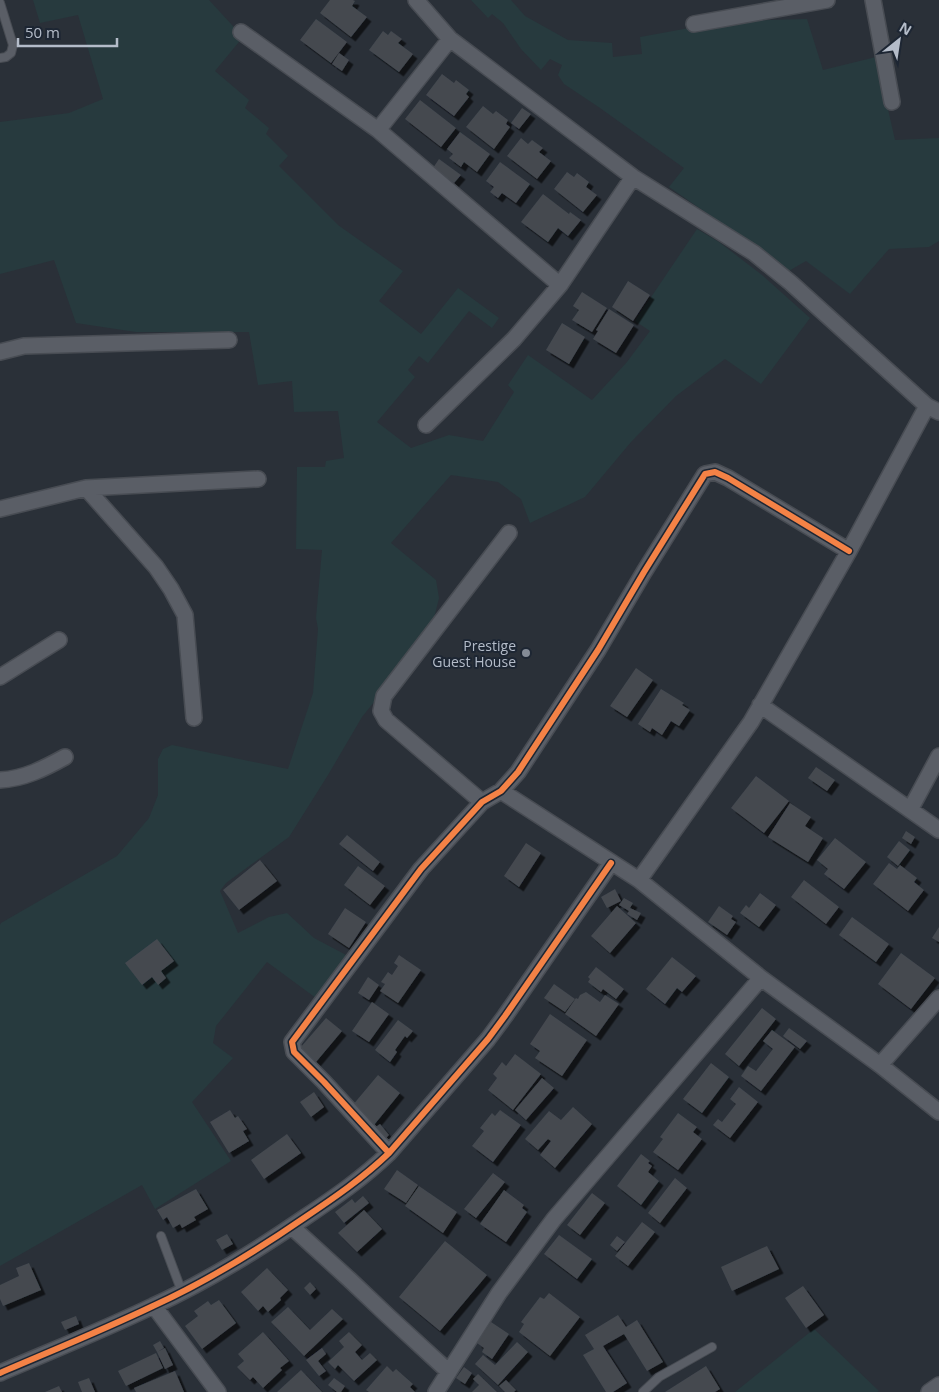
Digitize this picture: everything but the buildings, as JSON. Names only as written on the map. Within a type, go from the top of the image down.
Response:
[{"type":"street","points":[[416,0],[450,39],[633,177],[754,254],[791,283],[933,409],[848,551],[751,722],[639,880]]},
{"type":"street","points":[[694,24],[827,0]]},
{"type":"street","points":[[872,0],[892,102]]},
{"type":"street","points":[[241,32],[378,130],[560,285]]},
{"type":"street","points":[[378,130],[450,39]]},
{"type":"street","points":[[426,425],[514,339],[560,285],[633,177]]},
{"type":"street","points":[[0,352],[24,346],[229,340]]},
{"type":"street","points":[[388,1153],[324,1082],[294,1052],[292,1042],[421,869],[482,802],[501,791],[518,772],[598,650],[705,474],[715,472],[728,478],[848,551]]},
{"type":"street","points":[[0,509],[86,488],[258,479]]},
{"type":"street","points":[[86,488],[156,567],[171,588],[185,615],[194,718]]},
{"type":"street","points":[[482,802],[386,720],[381,711],[384,696],[509,533]]},
{"type":"street","points":[[0,677],[59,640]]},
{"type":"street","points":[[760,705],[939,830]]},
{"type":"street","points":[[910,810],[939,756]]},
{"type":"street","points":[[0,780],[11,780],[42,770],[65,757]]},
{"type":"street","points":[[501,791],[639,880],[761,978],[880,1065],[939,1112]]},
{"type":"street","points":[[0,1373],[182,1292],[233,1264],[292,1227],[372,1169],[488,1039],[611,863]]},
{"type":"street","points":[[436,1392],[499,1293],[554,1219],[761,978]]},
{"type":"street","points":[[880,1065],[939,998]]},
{"type":"street","points":[[292,1227],[449,1372]]},
{"type":"street","points":[[154,1306],[218,1392]]},
{"type":"street","points":[[929,1392],[939,1385]]},
{"type":"lane","points":[[0,3],[1,12],[13,45],[11,53],[6,57],[0,58]]},
{"type":"lane","points":[[161,1236],[182,1292]]},
{"type":"lane","points":[[643,1392],[659,1377],[712,1347]]},
{"type":"green space","points":[[33,0],[209,0],[243,37],[215,71],[249,100],[245,108],[269,128],[266,134],[288,156],[279,166],[338,225],[403,271],[379,301],[421,334],[458,288],[499,318],[492,328],[469,311],[428,363],[419,356],[408,370],[415,377],[377,422],[411,448],[449,435],[483,441],[514,392],[508,385],[528,355],[592,400],[627,362],[650,331],[635,321],[697,229],[719,242],[762,275],[810,318],[761,384],[725,359],[676,396],[631,442],[585,497],[530,523],[521,499],[498,482],[451,475],[391,543],[436,580],[439,598],[433,622],[362,717],[289,837],[226,883],[220,891],[238,933],[269,917],[287,913],[314,938],[348,956],[320,1001],[267,962],[216,1026],[213,1043],[233,1058],[192,1102],[231,1161],[155,1209],[142,1185],[0,1266],[0,925],[117,856],[149,818],[158,795],[158,759],[163,749],[172,745],[288,769],[313,693],[318,629],[316,618],[322,550],[296,549],[297,467],[325,467],[326,461],[344,458],[338,411],[294,412],[292,381],[258,385],[249,332],[136,332],[76,323],[54,260],[0,274],[0,122],[69,113],[103,99],[78,15],[40,23]]},
{"type":"green space","points":[[471,0],[511,0],[525,16],[568,40],[612,43],[613,57],[642,54],[640,37],[728,21],[807,19],[823,70],[876,57],[895,140],[939,138],[939,241],[929,247],[889,249],[850,294],[806,261],[787,272],[741,237],[669,187],[684,168],[564,84],[558,75],[562,65],[550,59],[541,70],[521,49],[503,23],[492,14],[488,18]]},
{"type":"green space","points":[[814,1329],[879,1391],[735,1392]]},
{"type":"cycle path","points":[[389,1153],[294,1052],[292,1042],[421,869],[482,802],[501,791],[518,772],[598,650],[705,474],[715,472],[728,478],[849,551]]},
{"type":"cycle path","points":[[0,1373],[173,1297],[249,1254],[337,1195],[369,1171],[389,1153],[488,1039],[611,863]]},
{"type":"place","name":"Prestige Guest House","points":[[526,653]]}]
